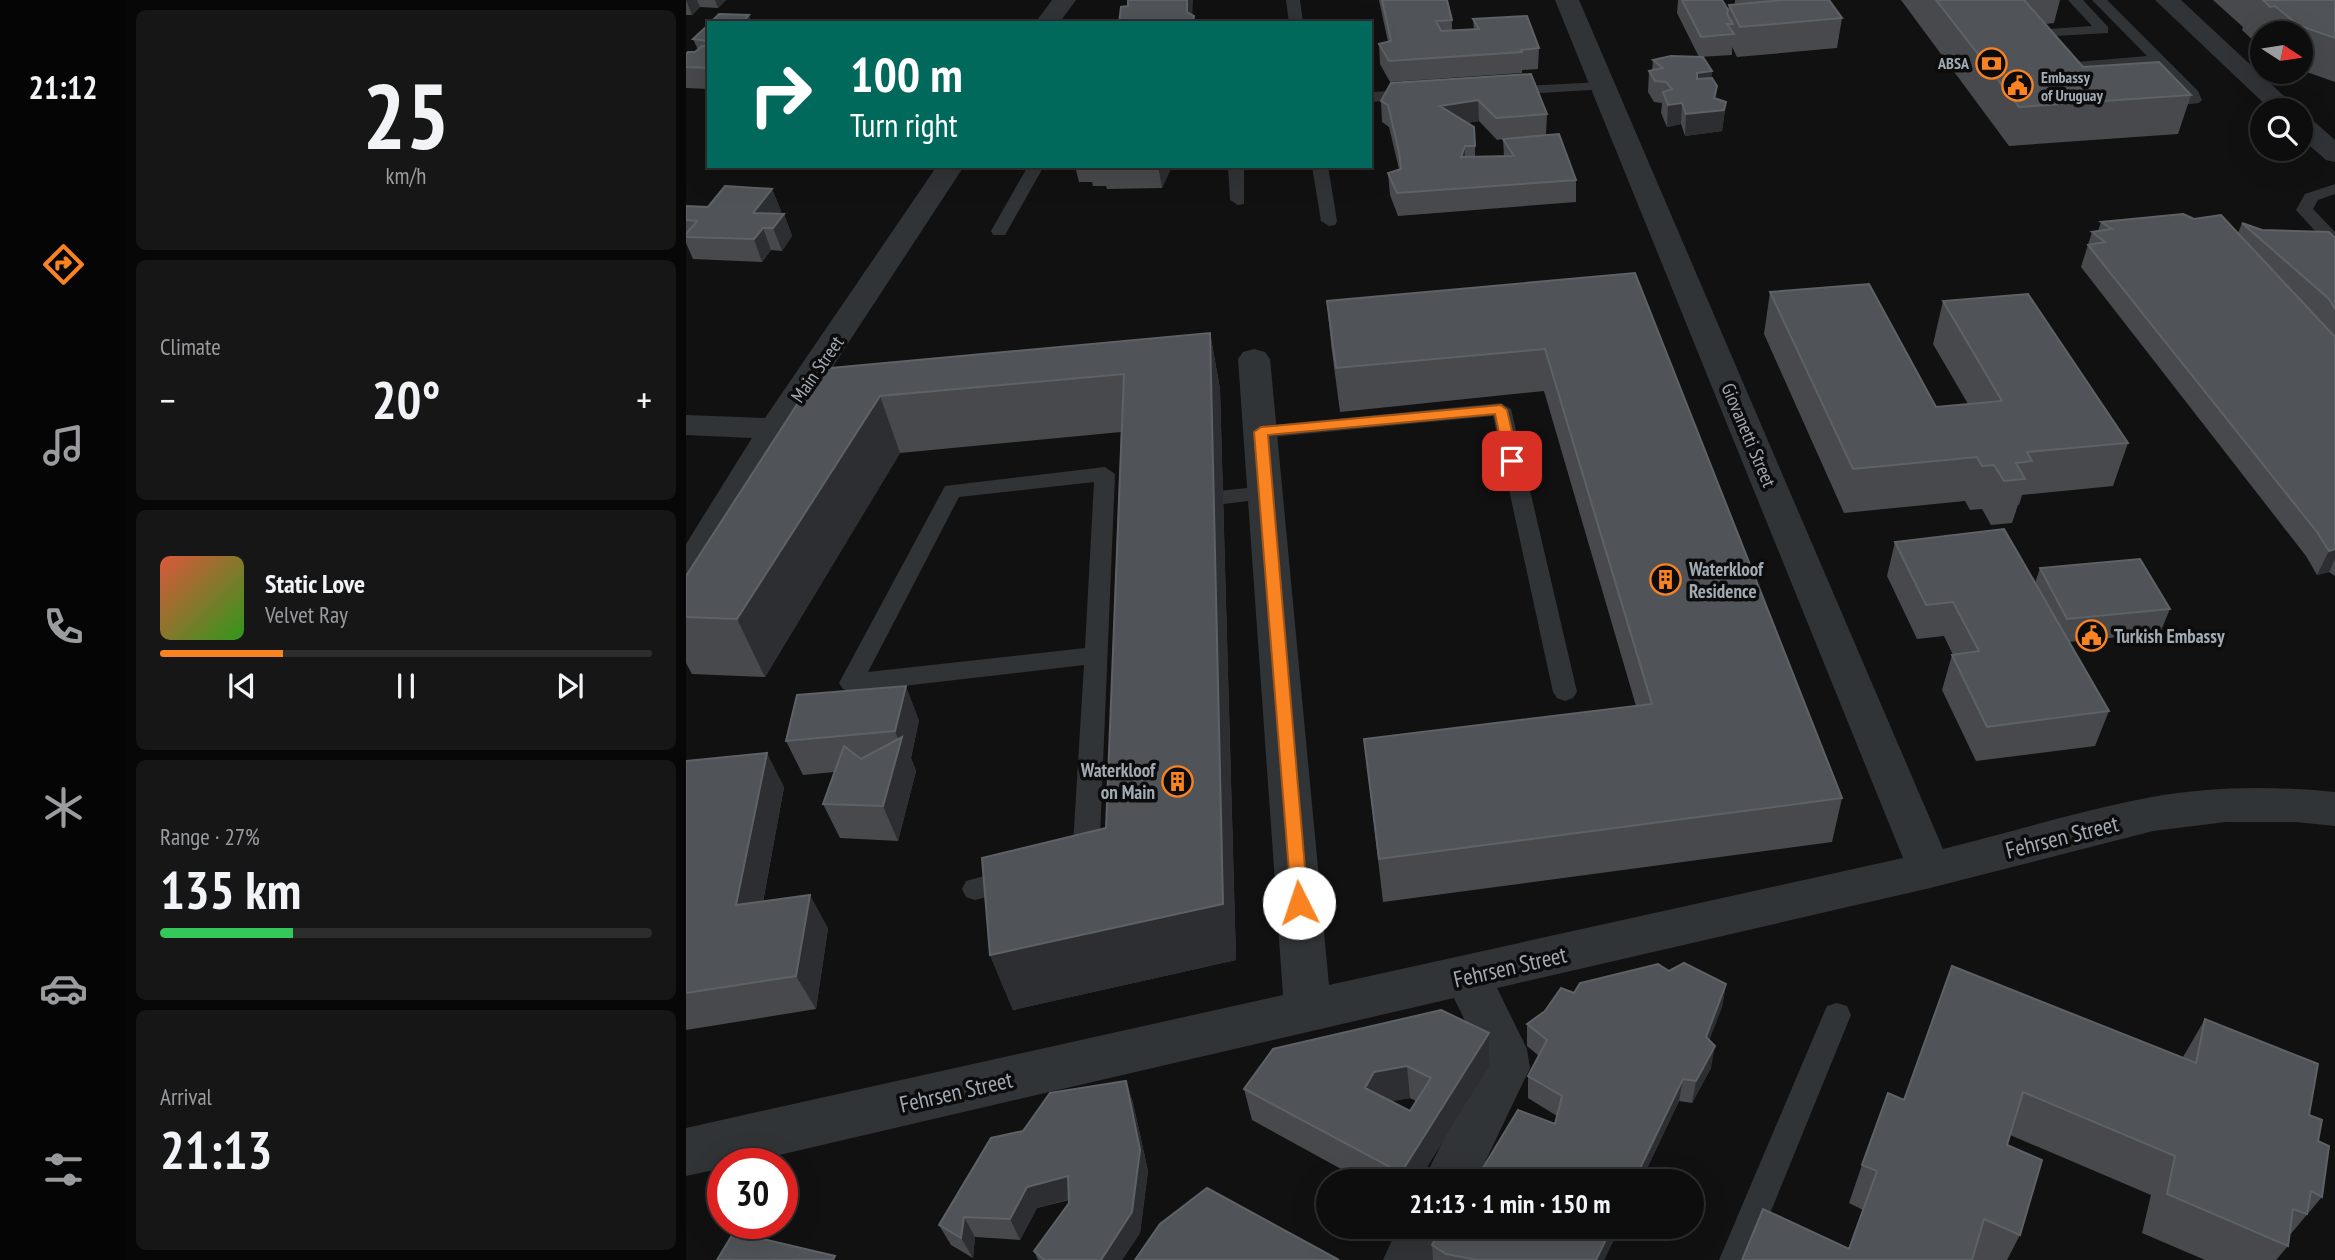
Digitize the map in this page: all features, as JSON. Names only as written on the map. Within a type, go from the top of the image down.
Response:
[{"type":"street","points":[[1048,21],[1064,0]]},
{"type":"street","name":"Giovanetti Street","points":[[1567,0],[1930,870]]},
{"type":"street","points":[[2167,0],[2273,98]]},
{"type":"street","points":[[2313,135],[2335,154]]},
{"type":"street","name":"Main Street","points":[[686,573],[775,429],[950,168]]},
{"type":"street","points":[[1254,359],[1308,1013]]},
{"type":"street","points":[[686,425],[775,429]]},
{"type":"street","name":"Fehrsen Street","points":[[686,1152],[1308,1013],[2188,808],[2268,804],[2335,809]]},
{"type":"street","points":[[1455,1169],[1505,1068],[1503,1049],[1467,976]]},
{"type":"street","points":[[1410,1260],[1420,1239]]},
{"type":"lane","points":[[1293,0],[1296,21]]},
{"type":"lane","points":[[2074,0],[2104,30]]},
{"type":"lane","points":[[2099,0],[2193,94],[2194,100],[2169,104]]},
{"type":"lane","points":[[2018,35],[2127,28]]},
{"type":"lane","points":[[2046,69],[2158,60]]},
{"type":"lane","points":[[1494,91],[1603,86]]},
{"type":"lane","points":[[1372,97],[1425,94]]},
{"type":"lane","points":[[999,231],[1035,168]]},
{"type":"lane","points":[[1236,168],[1238,200]]},
{"type":"lane","points":[[1320,168],[1329,221]]},
{"type":"lane","points":[[2334,241],[2304,210],[2311,197],[2335,189]]},
{"type":"lane","points":[[2304,243],[2334,241]]},
{"type":"lane","points":[[1261,432],[1501,410],[1566,692]]},
{"type":"lane","points":[[975,889],[1086,861],[1096,655],[1114,509],[1105,474],[952,491],[852,683],[1096,655]]},
{"type":"lane","points":[[1170,503],[1265,493]]},
{"type":"lane","points":[[1734,1260],[1837,1015]]},
{"type":"building","points":[[1128,0],[1187,0],[1187,12],[1194,16],[1193,21],[1119,21],[1121,7],[1128,6]]},
{"type":"building","points":[[1382,0],[1447,0],[1452,20],[1436,21],[1441,31],[1479,29],[1473,19],[1527,16],[1539,48],[1521,50],[1522,52],[1389,61],[1379,44],[1391,41]]},
{"type":"building","points":[[1682,0],[1722,0],[1733,24],[1727,24],[1734,34],[1701,37]]},
{"type":"building","points":[[1782,0],[1829,0],[1842,18],[1740,27],[1729,5]]},
{"type":"building","points":[[1936,0],[2024,0],[2083,67],[2159,62],[2191,95],[2019,107]]},
{"type":"building","points":[[2263,0],[2335,0],[2335,38],[2314,31],[2314,21],[2293,21],[2275,6],[2270,7]]},
{"type":"building","points":[[719,14],[749,15],[744,21],[712,21]]},
{"type":"building","points":[[707,26],[707,41],[693,39]]},
{"type":"building","points":[[702,46],[707,46],[707,68],[686,67],[686,54],[695,52]]},
{"type":"building","points":[[1671,56],[1703,57],[1712,71],[1697,73],[1697,79],[1712,78],[1717,86],[1714,98],[1726,102],[1724,110],[1686,114],[1682,103],[1668,105],[1663,92],[1672,89],[1666,82],[1655,81],[1649,71],[1663,68],[1653,60]]},
{"type":"building","points":[[1531,74],[1547,114],[1496,118],[1478,100],[1440,106],[1474,127],[1475,146],[1465,146],[1461,157],[1514,156],[1503,139],[1559,134],[1576,180],[1397,193],[1388,173],[1401,169],[1399,152],[1388,105],[1381,101],[1391,83]]},
{"type":"building","points":[[725,186],[772,189],[753,213],[784,214],[773,228],[763,228],[754,239],[686,237],[697,221],[686,220],[686,206],[708,207]]},
{"type":"building","points":[[2183,214],[2194,219],[2221,215],[2335,337],[2335,549],[2329,551],[2317,532],[2088,245],[2105,242],[2092,232],[2112,229],[2101,222]]},
{"type":"building","points":[[2242,223],[2262,230],[2329,232],[2335,238],[2335,309],[2329,299]]},
{"type":"building","name":"Waterkloof Residence","points":[[1635,273],[1842,798],[1379,859],[1364,739],[1652,704],[1545,349],[1336,368],[1327,301]]},
{"type":"building","points":[[1869,284],[1936,407],[2002,401],[1943,301],[2028,294],[2128,443],[2027,452],[2032,461],[2016,463],[2025,479],[2004,481],[1994,465],[1982,466],[1977,457],[1853,469],[1770,292]]},
{"type":"building","points":[[1210,333],[1223,904],[990,955],[982,858],[1106,828],[1124,374],[880,396],[737,619],[686,617],[686,576],[820,369]]},
{"type":"building","points":[[2004,529],[2109,711],[1987,727],[1952,655],[1979,651],[1953,602],[1926,605],[1895,542]]},
{"type":"building","points":[[2140,559],[2170,609],[2067,619],[2040,568]]},
{"type":"building","points":[[906,686],[895,731],[786,741],[797,695]]},
{"type":"building","points":[[902,737],[883,806],[823,804],[844,746],[861,759]]},
{"type":"building","points":[[767,753],[736,905],[810,895],[796,976],[686,993],[686,761]]},
{"type":"building","points":[[1684,963],[1726,984],[1706,1037],[1715,1046],[1696,1081],[1683,1079],[1640,1169],[1482,1169],[1518,1110],[1555,1124],[1562,1096],[1528,1076],[1547,1040],[1527,1024],[1545,1011],[1561,988],[1574,993],[1580,983],[1658,964],[1669,971]]},
{"type":"building","points":[[1952,966],[2196,1063],[2205,1019],[2318,1064],[2309,1115],[2322,1120],[2318,1141],[2329,1146],[2322,1197],[2311,1191],[2307,1214],[2293,1209],[2288,1246],[2167,1194],[2175,1156],[2023,1092],[2007,1145],[2042,1160],[2020,1235],[1984,1219],[1972,1260],[1742,1260],[1763,1209],[1849,1249],[1877,1171],[1862,1165],[1888,1093],[1904,1100]]},
{"type":"building","points":[[1441,1010],[1489,1033],[1404,1169],[1394,1169],[1244,1089],[1273,1049]],"holes":[[[1407,1066],[1431,1078],[1410,1111],[1365,1088],[1374,1072]]]},
{"type":"building","points":[[1126,1081],[1140,1150],[1132,1212],[1101,1260],[1044,1260],[1034,1251],[1069,1203],[1068,1176],[1027,1187],[1010,1219],[964,1217],[961,1238],[939,1225],[991,1138],[1023,1131],[1050,1093]]},
{"type":"building","points":[[1207,1188],[1339,1260],[1135,1260],[1160,1224]]},
{"type":"building","points":[[730,1239],[763,1239],[835,1256],[833,1260],[717,1260]]},
{"type":"building","points":[[1435,1239],[1606,1239],[1596,1260],[1477,1260],[1446,1254],[1432,1245]]},
{"type":"place","name":"ABSA","points":[[1992,63]]},
{"type":"place","name":"Embassy of Uruguay","points":[[2018,86]]},
{"type":"place","name":"Waterkloof Residence","points":[[1666,580]]},
{"type":"place","name":"Turkish Embassy","points":[[2091,636]]},
{"type":"place","name":"Waterkloof on Main","points":[[1178,781]]},
{"type":"route","points":[[1299,903],[1261,432],[1501,410],[1512,461]]}]
